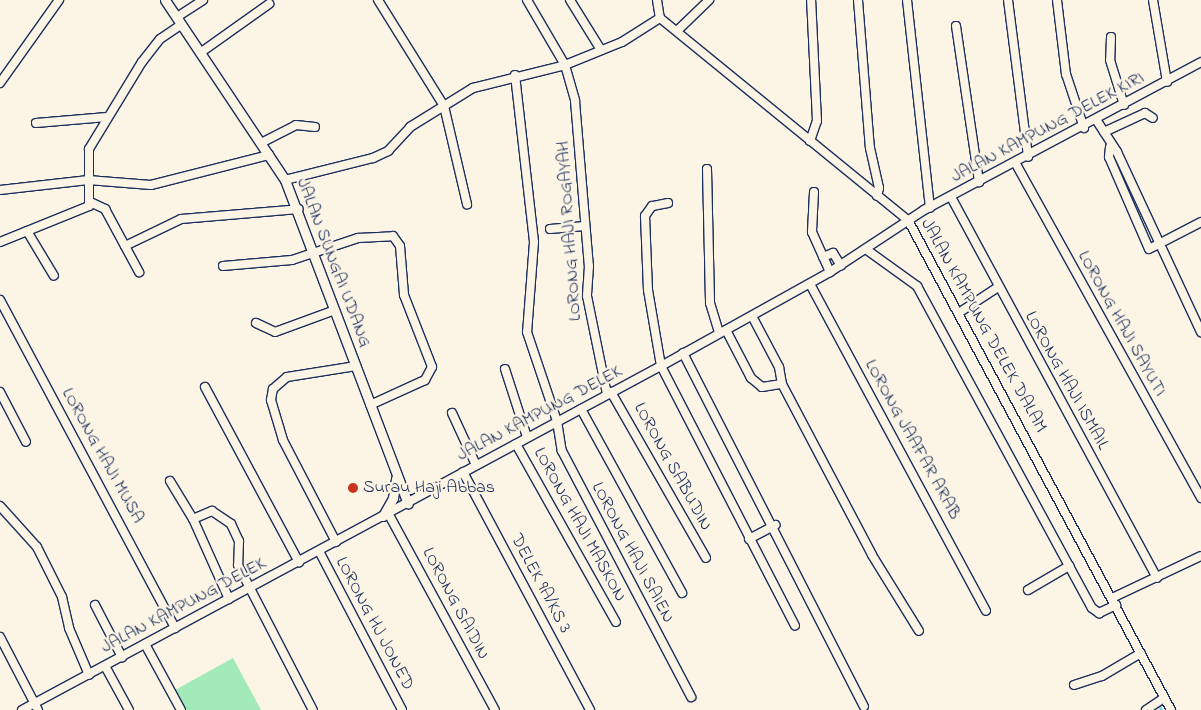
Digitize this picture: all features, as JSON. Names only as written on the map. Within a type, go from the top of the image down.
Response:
[{"type":"street","points":[[0,84],[59,0]]},
{"type":"street","name":"JALAN SUNGAI UDANG","points":[[165,0],[285,180],[299,209],[396,477],[408,503]]},
{"type":"street","points":[[90,202],[88,180],[89,149],[154,46],[203,0]]},
{"type":"street","points":[[378,0],[444,106],[467,204]]},
{"type":"street","name":"LORONG HAJI ROGAYAH","points":[[527,0],[565,65],[575,101],[585,226],[587,296],[609,393]]},
{"type":"street","points":[[570,0],[601,50]]},
{"type":"street","points":[[285,180],[374,158],[444,106],[472,88],[565,65],[601,50],[660,18],[657,0]]},
{"type":"street","points":[[679,29],[709,0]]},
{"type":"street","points":[[810,141],[817,122],[811,0]]},
{"type":"street","points":[[858,0],[870,148],[879,188],[877,196]]},
{"type":"street","points":[[907,0],[930,208]]},
{"type":"street","points":[[1008,0],[1028,158]]},
{"type":"street","points":[[1057,0],[1066,74],[1084,128]]},
{"type":"street","points":[[1153,0],[1167,82]]},
{"type":"street","points":[[200,53],[269,4]]},
{"type":"street","name":"JALAN KAMPUNG DELEK DALAM","points":[[660,18],[679,29],[810,141],[908,220],[960,312],[1111,605],[1141,653],[1171,710]]},
{"type":"street","points":[[956,26],[979,182]]},
{"type":"street","points":[[1111,37],[1110,60],[1124,105]]},
{"type":"street","name":"JALAN KAMPUNG DELEK KIRI","points":[[908,220],[1084,128],[1201,63]]},
{"type":"street","name":"LORONG HAJI SAIEN","points":[[515,76],[534,242],[527,332],[557,421],[560,445],[573,474],[691,697]]},
{"type":"street","points":[[1104,132],[1145,113],[1153,118]]},
{"type":"street","points":[[36,123],[107,118]]},
{"type":"street","points":[[1097,121],[1159,243],[1201,332]]},
{"type":"street","points":[[261,143],[296,125],[315,127]]},
{"type":"street","points":[[1110,146],[1109,157],[1149,249],[1201,222]]},
{"type":"street","points":[[0,190],[88,180],[151,185],[269,155]]},
{"type":"street","name":"LORONG HAJI SAYUTI","points":[[1016,164],[1201,498]]},
{"type":"street","points":[[707,168],[710,304],[750,378],[762,387],[782,384]]},
{"type":"street","points":[[814,192],[812,232],[830,272]]},
{"type":"street","name":"LORONG HAJI ISMAIL","points":[[951,196],[998,287],[1157,578]]},
{"type":"street","points":[[0,242],[80,212],[90,202]]},
{"type":"street","points":[[90,202],[105,209],[140,272]]},
{"type":"street","points":[[668,202],[652,206],[645,216],[648,290],[661,366],[795,626]]},
{"type":"street","points":[[125,246],[181,219],[299,209]]},
{"type":"street","name":"JALAN KAMPUNG DELEK","points":[[22,710],[36,707],[105,666],[810,284],[867,250],[908,220]]},
{"type":"street","points":[[550,229],[585,226]]},
{"type":"street","points":[[27,231],[54,276]]},
{"type":"street","points":[[223,266],[292,260],[358,238],[393,236],[400,246],[404,295],[432,367],[424,380],[370,405]]},
{"type":"street","points":[[867,250],[917,286],[1095,612],[1201,556]]},
{"type":"street","points":[[823,257],[833,253],[841,266]]},
{"type":"street","name":"LORONG JAAFAR ARAB","points":[[810,284],[986,611]]},
{"type":"street","points":[[960,312],[998,287]]},
{"type":"street","name":"LORONG HAJI MUSA","points":[[0,300],[175,628]]},
{"type":"street","points":[[256,323],[275,332],[335,310]]},
{"type":"street","points":[[752,316],[780,367],[782,384],[872,555],[919,631]]},
{"type":"street","points":[[683,353],[775,525],[864,706]]},
{"type":"street","points":[[336,542],[283,440],[271,400],[273,389],[287,377],[356,366]]},
{"type":"street","points":[[505,369],[527,437]]},
{"type":"street","points":[[205,387],[299,562]]},
{"type":"street","points":[[0,392],[26,442]]},
{"type":"street","name":"LORONG SABUDIN","points":[[609,393],[706,558]]},
{"type":"street","points":[[581,409],[682,593]]},
{"type":"street","points":[[452,413],[476,465]]},
{"type":"street","name":"LORONG HAJI MASKON","points":[[516,444],[616,622]]},
{"type":"street","name":"DELEK 9A/KS 3","points":[[463,472],[590,710]]},
{"type":"street","points":[[386,514],[393,498],[396,477]]},
{"type":"street","points":[[170,481],[193,519],[229,599]]},
{"type":"street","points":[[0,506],[36,547],[62,597],[69,628],[89,675]]},
{"type":"street","points":[[193,519],[212,511],[231,524],[239,541],[238,565],[313,710]]},
{"type":"street","name":"LORONG SAIDIN","points":[[386,514],[495,710]]},
{"type":"street","points":[[749,539],[775,525]]},
{"type":"street","name":"LORONG HJ JONED","points":[[319,551],[402,710]]},
{"type":"street","points":[[1028,590],[1069,566]]},
{"type":"street","points":[[95,605],[122,657]]},
{"type":"street","points":[[0,637],[36,707]]},
{"type":"street","points":[[146,644],[181,710]]},
{"type":"street","points":[[1074,685],[1102,676],[1141,653]]},
{"type":"street","points":[[105,666],[129,710]]},
{"type":"street","points":[[1147,710],[1164,698]]},
{"type":"green space","points":[[233,658],[261,710],[186,710],[175,690]]},
{"type":"place","name":"Surau Haji Abbas","points":[[353,488]]}]
